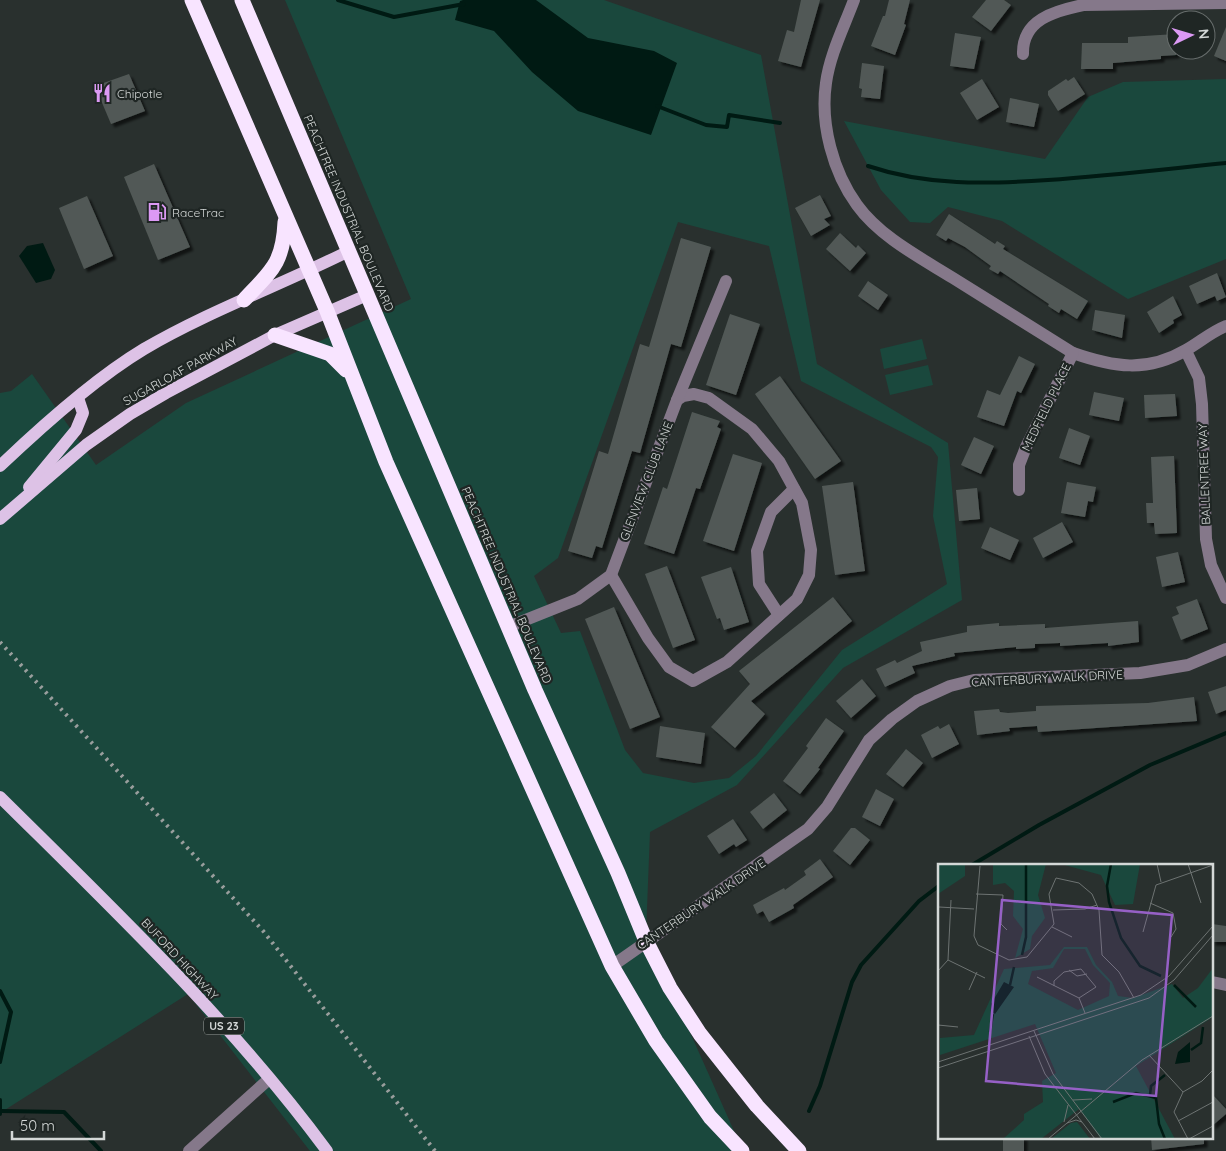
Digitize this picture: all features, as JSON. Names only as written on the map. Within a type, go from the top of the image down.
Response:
[{"type":"highway","points":[[192,0],[327,312],[386,462],[612,966],[672,1064],[710,1117],[742,1151]]},
{"type":"highway","name":"PEACHTREE INDUSTRIAL BOULEVARD","points":[[242,0],[508,627],[618,873],[646,941],[670,988],[700,1034],[754,1102],[799,1151]]},
{"type":"highway","points":[[244,300],[276,265],[284,245],[285,218]]},
{"type":"highway","points":[[275,336],[330,354],[351,374]]},
{"type":"main road","points":[[0,466],[78,398],[142,351],[179,330],[349,251]]},
{"type":"main road","name":"SUGARLOAF PARKWAY","points":[[0,519],[86,446],[130,414],[275,336],[367,295]]},
{"type":"main road","points":[[13,506],[76,430],[83,413],[78,398]]},
{"type":"main road","name":"BUFORD HIGHWAY","points":[[0,797],[125,920],[235,1036],[293,1104],[327,1151]]},
{"type":"street","points":[[854,0],[832,58],[826,83],[826,116],[833,158],[843,183],[857,206],[874,223],[908,251],[1073,353],[1111,365],[1127,367],[1157,362],[1186,350],[1215,330],[1226,326]]},
{"type":"street","points":[[1023,54],[1022,40],[1032,26],[1046,16],[1063,9],[1083,5],[1226,3]]},
{"type":"street","name":"GLENVIEW CLUB LANE","points":[[611,575],[677,400],[726,281]]},
{"type":"street","name":"BALLENTREE WAY","points":[[1186,350],[1199,378],[1202,404],[1206,539],[1211,564],[1226,598]]},
{"type":"street","name":"MEDFIELD PLACE","points":[[1019,490],[1019,465],[1073,353]]},
{"type":"street","points":[[508,627],[578,599],[611,575],[648,638],[669,667],[694,682],[727,662],[797,599],[809,575],[811,550],[802,502],[779,461],[752,429],[709,398],[694,394],[683,396],[677,400]]},
{"type":"street","points":[[779,615],[759,584],[757,551],[771,512],[794,490]]},
{"type":"street","name":"CANTERBURY WALK DRIVE","points":[[612,966],[808,829],[827,807],[869,740],[917,701],[950,686],[974,680],[1140,672],[1188,665],[1226,649]]},
{"type":"street","points":[[189,1151],[270,1079]]},
{"type":"green space","points":[[285,0],[604,0],[761,55],[817,364],[948,443],[962,600],[843,668],[737,785],[650,832],[646,934],[743,1151],[310,1151],[188,994],[0,1113],[0,393],[11,391],[32,374],[96,465],[186,403],[411,299]],"holes":[[[678,222],[769,246],[801,381],[931,447],[938,457],[933,516],[947,584],[842,650],[756,756],[729,778],[694,783],[643,773],[625,750],[580,631],[561,633],[534,576],[558,558]]]},
{"type":"green space","points":[[1226,79],[1226,259],[1128,299],[1002,221],[948,207],[930,223],[910,222],[881,190],[844,121],[1045,159],[1088,97],[1123,82]]},
{"type":"green space","points":[[922,339],[927,359],[884,369],[880,349]]},
{"type":"green space","points":[[928,365],[933,385],[890,395],[885,375]]},
{"type":"shaded area","points":[[536,0],[588,38],[654,51],[677,63],[651,135],[578,111],[532,72],[494,31],[455,20],[460,1]]},
{"type":"shaded area","points":[[43,243],[55,270],[51,279],[36,283],[19,256],[27,246]]},
{"type":"building","points":[[801,0],[820,0],[801,67],[778,61],[787,30],[794,32]]},
{"type":"building","points":[[889,0],[910,0],[904,24],[906,25],[895,55],[871,46],[883,16],[885,16]]},
{"type":"building","points":[[986,0],[1004,0],[1011,5],[991,31],[972,17]]},
{"type":"building","points":[[1226,27],[1226,61],[1216,57],[1216,51]]},
{"type":"building","points":[[955,33],[981,37],[974,69],[950,66]]},
{"type":"building","points":[[1166,35],[1166,56],[1161,56],[1161,59],[1113,63],[1113,69],[1081,69],[1082,43],[1128,43],[1128,37]]},
{"type":"building","points":[[862,63],[884,66],[880,99],[861,97],[862,89],[859,88]]},
{"type":"building","points":[[129,74],[145,111],[111,124],[95,86]]},
{"type":"building","points":[[1074,77],[1085,94],[1058,111],[1048,95],[1048,91],[1066,79],[1068,81]]},
{"type":"building","points":[[982,79],[999,107],[977,120],[960,93]]},
{"type":"building","points":[[1010,98],[1039,104],[1034,127],[1006,122]]},
{"type":"building","name":"RaceTrac","points":[[154,164],[190,247],[158,260],[124,177]]},
{"type":"building","points":[[820,195],[831,216],[824,219],[830,225],[811,236],[795,208]]},
{"type":"building","points":[[87,196],[113,256],[84,269],[59,208]]},
{"type":"building","points":[[949,214],[995,244],[997,241],[1005,246],[1003,249],[1088,301],[1077,319],[1061,309],[1059,313],[1048,306],[1049,304],[1000,271],[998,274],[989,269],[991,266],[965,247],[948,238],[946,241],[936,235]]},
{"type":"building","points":[[840,233],[856,248],[858,245],[866,253],[850,271],[826,249]]},
{"type":"building","points":[[681,238],[711,247],[681,347],[671,344],[640,453],[632,451],[602,548],[596,546],[592,558],[568,551],[599,451],[608,454],[640,344],[649,347]]},
{"type":"building","points":[[1217,273],[1226,297],[1217,301],[1215,296],[1197,304],[1189,286]]},
{"type":"building","points":[[868,281],[888,295],[878,310],[858,296]]},
{"type":"building","points":[[1173,296],[1182,315],[1173,320],[1174,323],[1159,333],[1147,312]]},
{"type":"building","points":[[1095,310],[1125,315],[1122,338],[1092,330]]},
{"type":"building","points":[[730,314],[760,324],[736,395],[706,385]]},
{"type":"building","points":[[1019,356],[1035,364],[1021,393],[1017,391],[1004,426],[977,417],[987,390],[1000,395]]},
{"type":"building","points":[[780,376],[841,461],[815,479],[755,394]]},
{"type":"building","points":[[1094,392],[1124,398],[1119,421],[1089,415]]},
{"type":"building","points":[[1175,394],[1177,416],[1145,418],[1144,395]]},
{"type":"building","points":[[692,412],[720,421],[717,427],[721,429],[700,489],[696,488],[674,554],[644,544],[663,487],[667,489]]},
{"type":"building","points":[[1069,428],[1090,436],[1080,465],[1059,458]]},
{"type":"building","points":[[974,437],[994,446],[981,474],[961,465]]},
{"type":"building","points":[[733,454],[762,463],[734,551],[703,541]]},
{"type":"building","points":[[1174,456],[1177,533],[1155,534],[1154,523],[1147,523],[1146,503],[1153,503],[1151,457]]},
{"type":"building","points":[[853,482],[865,571],[835,575],[822,486]]},
{"type":"building","points":[[1067,482],[1096,487],[1093,502],[1088,501],[1085,517],[1061,513]]},
{"type":"building","points":[[977,488],[980,519],[959,521],[956,490]]},
{"type":"building","points":[[1062,522],[1073,542],[1043,558],[1033,538]]},
{"type":"building","points":[[990,527],[1019,540],[1010,560],[981,548]]},
{"type":"building","points":[[1178,552],[1185,582],[1162,587],[1156,557]]},
{"type":"building","points":[[667,566],[695,640],[673,648],[645,574]]},
{"type":"building","points":[[731,567],[749,622],[724,630],[720,618],[717,619],[701,577]]},
{"type":"building","points":[[833,597],[852,621],[751,701],[765,714],[735,748],[711,727],[750,684],[739,671]]},
{"type":"building","points":[[1197,599],[1208,629],[1181,640],[1172,617],[1179,614],[1176,607]]},
{"type":"building","points":[[614,607],[660,717],[630,729],[585,619]]},
{"type":"building","points":[[1138,621],[1139,642],[1108,646],[1108,643],[1060,646],[1060,643],[1035,644],[1035,648],[1016,649],[1016,647],[954,653],[955,656],[912,666],[915,673],[885,687],[876,669],[895,660],[897,663],[922,651],[920,642],[967,632],[967,626],[999,623],[999,626],[1045,624],[1045,628]]},
{"type":"building","points":[[862,679],[876,696],[851,718],[836,701]]},
{"type":"building","points":[[1226,686],[1226,710],[1216,714],[1208,692]]},
{"type":"building","points":[[1194,697],[1197,721],[1038,732],[1037,726],[1009,728],[1010,731],[977,735],[974,711],[999,709],[1000,712],[1008,713],[1036,711],[1036,706],[1148,703]]},
{"type":"building","points":[[826,718],[844,731],[818,768],[820,769],[800,794],[783,781],[808,748],[806,746]]},
{"type":"building","points":[[949,724],[959,744],[932,758],[921,735],[938,726],[940,729]]},
{"type":"building","points":[[660,726],[705,733],[701,764],[656,757]]},
{"type":"building","points":[[906,749],[923,763],[903,787],[886,774]]},
{"type":"building","points":[[876,789],[894,799],[880,826],[862,817]]},
{"type":"building","points":[[774,793],[787,810],[763,829],[750,812]]},
{"type":"building","points":[[733,819],[747,840],[736,847],[734,844],[719,854],[707,836]]},
{"type":"building","points":[[851,828],[855,828],[870,840],[850,865],[833,851]]},
{"type":"building","points":[[820,859],[833,877],[793,905],[794,908],[769,922],[763,911],[757,914],[753,905],[784,888],[785,890],[806,875],[804,871]]},
{"type":"building","points":[[1214,924],[1226,926],[1226,942],[1214,942]]},
{"type":"building","points":[[1214,1096],[1226,1109],[1226,1114],[1214,1124]]},
{"type":"building","points":[[1003,1138],[1024,1138],[1024,1151],[1003,1151]]},
{"type":"building","points":[[1151,1138],[1204,1138],[1204,1144],[1152,1150]]},
{"type":"waterway","points":[[338,0],[394,17],[464,4]]},
{"type":"waterway","points":[[657,106],[706,125],[727,127],[729,115],[780,123]]},
{"type":"waterway","points":[[868,166],[912,177],[979,183],[1070,178],[1226,163]]},
{"type":"waterway","points":[[974,864],[1039,825],[1150,765],[1226,733]]},
{"type":"waterway","points":[[809,1111],[820,1086],[852,982],[861,965],[919,901],[938,887]]},
{"type":"waterway","points":[[0,991],[11,1012],[0,1062]]},
{"type":"waterway","points":[[0,1100],[0,1114]]},
{"type":"waterway","points":[[1,1111],[64,1112],[101,1151]]},
{"type":"railway","points":[[0,642],[264,932],[435,1151]]},
{"type":"place","name":"Chipotle","points":[[102,93]]},
{"type":"place","name":"RaceTrac","points":[[157,212]]}]
